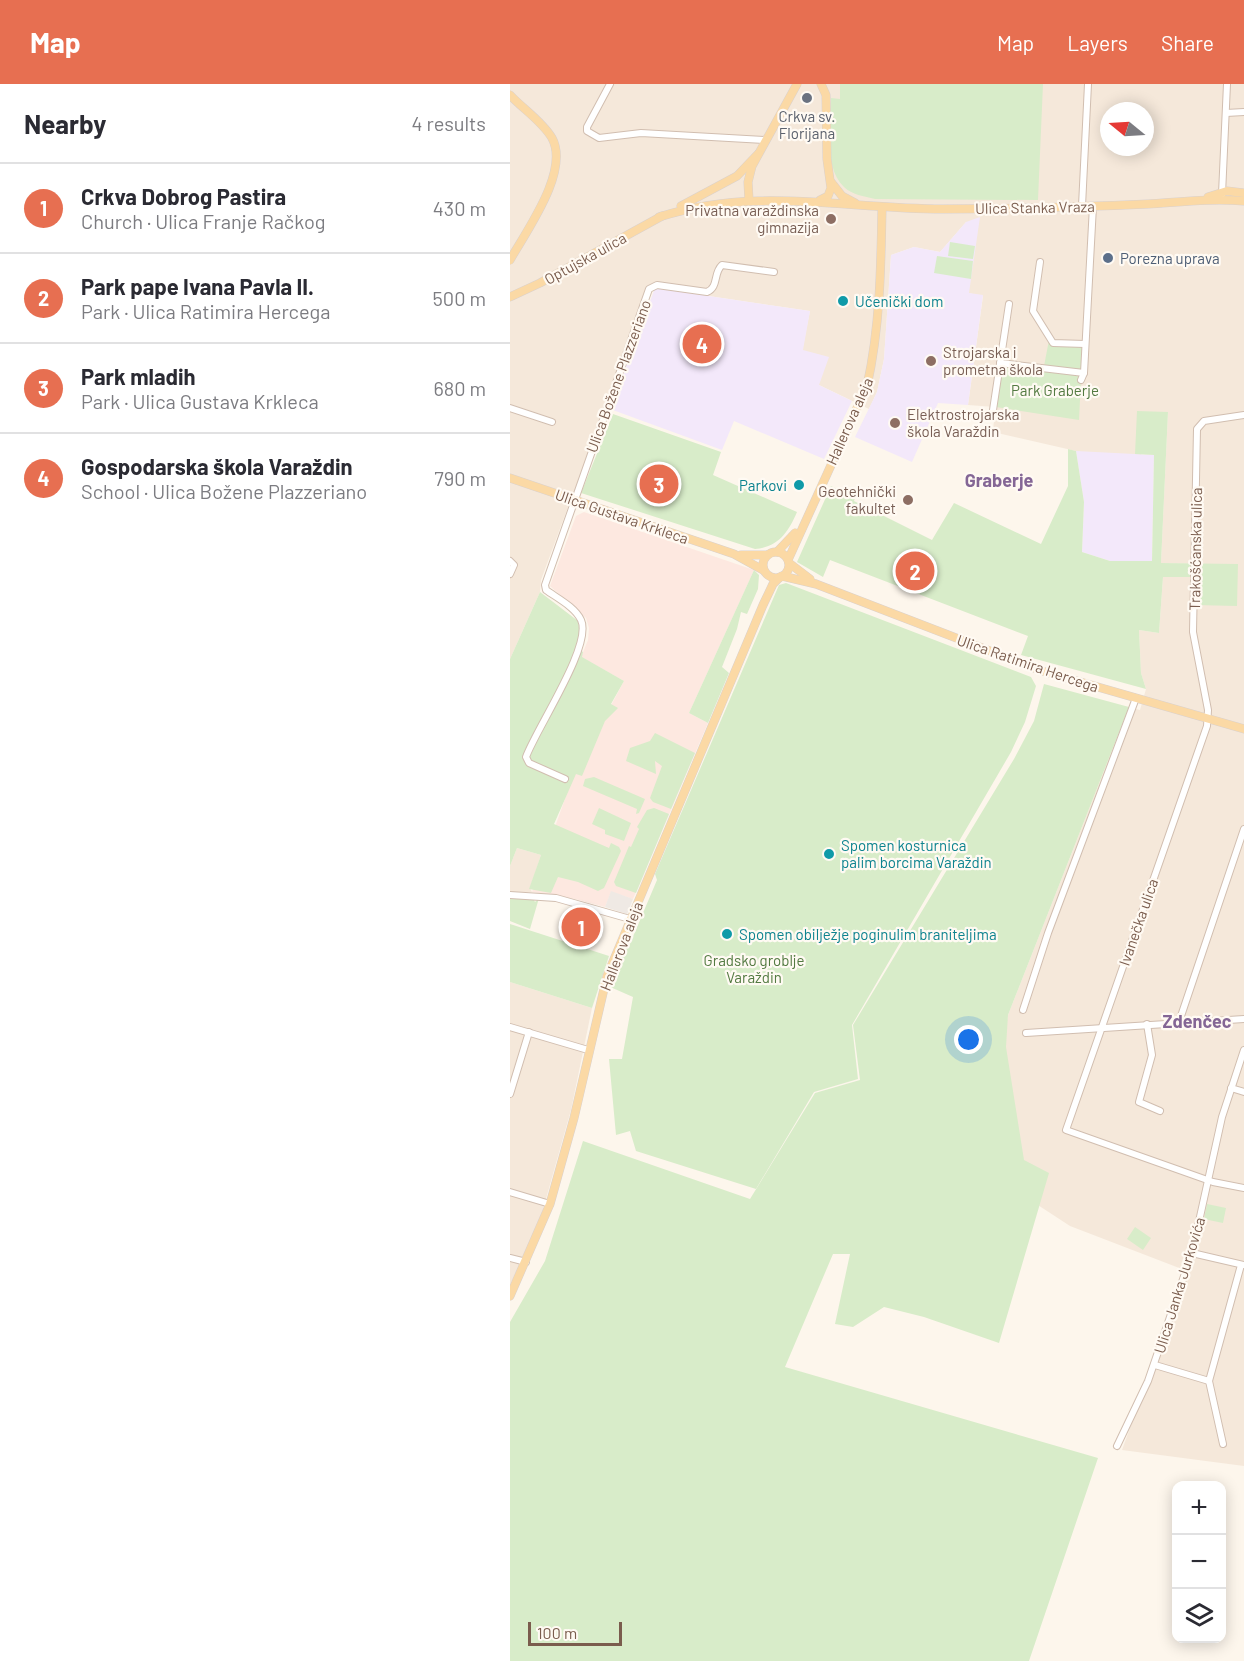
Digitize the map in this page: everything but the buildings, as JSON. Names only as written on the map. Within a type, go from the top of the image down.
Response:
[{"type":"main road","points":[[750,200],[749,176],[758,154],[797,84]]},
{"type":"main road","points":[[818,201],[830,193],[826,95],[820,84]]},
{"type":"main road","points":[[510,95],[548,133],[558,159],[552,181],[510,260]]},
{"type":"main road","name":"Optujska ulica","points":[[511,296],[540,284],[737,176],[758,154]]},
{"type":"main road","name":"Ulica Stanka Vraza","points":[[829,178],[842,196],[868,207]]},
{"type":"main road","name":"Ulica Stanka Vraza","points":[[818,201],[882,208],[1093,206],[1201,200],[1244,193]]},
{"type":"main road","name":"Ulica Stanka Vraza","points":[[1222,196],[1244,201]]},
{"type":"main road","name":"Optujska ulica","points":[[659,217],[697,206],[750,200],[818,201]]},
{"type":"main road","name":"Hallerova aleja","points":[[788,562],[803,522],[867,386],[872,363],[880,279],[882,208]]},
{"type":"main road","name":"Ulica Gustava Krkleca","points":[[510,478],[734,554],[765,571]]},
{"type":"main road","name":"Hallerova aleja","points":[[777,552],[803,522]]},
{"type":"main road","points":[[777,552],[788,562],[787,571],[781,577],[772,578],[765,571],[763,562],[767,555],[777,552]]},
{"type":"main road","name":"Ulica Gustava Krkleca","points":[[734,554],[767,555]]},
{"type":"main road","name":"Ulica Ratimira Hercega","points":[[788,562],[816,584]]},
{"type":"main road","name":"Hallerova aleja","points":[[763,605],[767,584],[765,571]]},
{"type":"main road","name":"Hallerova aleja","points":[[510,1296],[550,1204],[574,1118],[606,976],[763,605],[773,585],[781,577]]},
{"type":"main road","name":"Ulica Ratimira Hercega","points":[[781,577],[816,584],[1026,665],[1244,729]]},
{"type":"street","points":[[610,84],[587,131],[599,138],[641,133],[766,140]]},
{"type":"street","points":[[1082,206],[1088,84]]},
{"type":"street","points":[[1222,196],[1227,84]]},
{"type":"street","points":[[1226,113],[1244,112]]},
{"type":"street","points":[[1081,380],[1084,373],[1093,206]]},
{"type":"street","points":[[1040,262],[1033,311],[1053,343],[1085,344]]},
{"type":"street","name":"Ulica Božene Plazzeriano","points":[[575,500],[649,289],[657,285],[707,292],[714,287],[718,268],[722,265],[774,272]]},
{"type":"street","points":[[993,410],[1009,304]]},
{"type":"street","points":[[1000,363],[1084,373]]},
{"type":"street","points":[[510,408],[552,422]]},
{"type":"street","name":"Trakošćanska ulica","points":[[1209,719],[1193,632],[1197,429],[1204,421],[1244,415]]},
{"type":"street","points":[[566,779],[529,763],[526,757],[572,667],[583,634],[579,617],[545,588],[575,500]]},
{"type":"street","points":[[510,561],[514,565],[510,574]]},
{"type":"street","points":[[1023,1010],[1048,933],[1136,698]]},
{"type":"street","name":"Ivanečka ulica","points":[[1208,1180],[1071,1132],[1066,1130],[1066,1125],[1209,719]]},
{"type":"street","points":[[1179,1022],[1244,829]]},
{"type":"street","points":[[510,895],[556,898],[630,920]]},
{"type":"street","points":[[1026,1034],[1244,1019]]},
{"type":"street","points":[[1147,1024],[1152,1055],[1139,1102],[1160,1110]]},
{"type":"street","points":[[510,1027],[588,1050]]},
{"type":"street","points":[[510,1094],[529,1032]]},
{"type":"street","name":"Ulica Janka Jurkovića","points":[[1117,1446],[1155,1365],[1192,1253],[1231,1088],[1244,1050]]},
{"type":"street","points":[[1231,1088],[1244,1092]]},
{"type":"street","points":[[1208,1180],[1244,1188]]},
{"type":"street","points":[[510,1192],[550,1204]]},
{"type":"street","points":[[1192,1253],[1242,1265],[1209,1381],[1223,1444]]},
{"type":"street","points":[[510,1258],[526,1262]]},
{"type":"street","points":[[1155,1365],[1209,1381]]},
{"type":"shaded area","points":[[510,84],[1244,84],[1244,1466],[1122,1450],[1187,1271],[1070,1226],[981,1168],[1008,1015],[1129,707],[1140,710],[1146,689],[1141,673],[1139,630],[1159,633],[1163,577],[1195,577],[1237,565],[1161,563],[1168,412],[1137,412],[1152,561],[1076,451],[993,432],[995,407],[968,405],[983,296],[968,293],[966,222],[940,252],[914,247],[891,255],[884,359],[877,392],[869,409],[819,385],[802,351],[810,311],[655,288],[649,292],[575,500],[568,507],[541,580],[540,592],[510,659]]},
{"type":"shaded area","points":[[980,217],[969,293],[983,295],[968,405],[938,403],[912,462],[855,437],[877,392],[884,359],[891,255],[914,247],[940,252],[966,222]]},
{"type":"shaded area","points":[[655,288],[810,311],[803,350],[829,357],[819,385],[852,401],[824,459],[734,421],[722,450],[610,409]]},
{"type":"shaded area","points":[[1076,451],[1154,455],[1152,561],[1110,561],[1082,552],[1084,502]]},
{"type":"shaded area","points":[[584,512],[754,570],[689,713],[708,723],[633,899],[611,892],[605,907],[532,892],[572,779],[624,681],[581,657],[588,640],[589,628],[586,618],[550,586],[576,516]]},
{"type":"shaded area","points":[[517,848],[541,855],[530,888],[532,892],[510,892],[510,866]]},
{"type":"shaded area","points":[[611,891],[633,899],[627,914],[605,907]]},
{"type":"shaded area","points":[[510,982],[592,1008],[571,1110],[542,1213],[510,1285]]},
{"type":"green space","points":[[840,84],[1043,84],[1038,200],[875,199],[851,192],[837,179],[831,157],[831,98],[840,99]]},
{"type":"green space","points":[[950,242],[975,246],[973,259],[948,256]]},
{"type":"green space","points":[[937,256],[973,261],[971,279],[934,273]]},
{"type":"green space","name":"Park Graberje","points":[[1049,340],[1083,341],[1079,420],[996,407],[1002,361],[1044,366]]},
{"type":"green space","points":[[1137,411],[1168,412],[1161,563],[1238,564],[1237,606],[1194,605],[1194,577],[1163,577],[1159,633],[1139,630],[1141,673],[1146,689],[1021,655],[1028,636],[830,560],[823,577],[797,562],[831,486],[855,498],[854,501],[932,540],[954,503],[1041,544],[1068,486],[1068,449],[1076,451],[1084,502],[1082,552],[1110,561],[1152,561],[1154,455],[1135,454]]},
{"type":"green space","points":[[613,414],[721,452],[713,475],[797,512],[790,526],[776,542],[755,549],[581,493]]},
{"type":"green space","points":[[754,570],[759,575],[758,589],[747,614],[741,612],[722,667],[729,673],[708,723],[689,713]]},
{"type":"green space","name":"Gradsko groblje Varaždin","points":[[786,583],[1031,677],[1036,686],[1025,722],[1011,752],[852,1025],[858,1079],[814,1092],[756,1189],[636,1151],[630,1131],[616,1135],[609,1059],[622,1059],[633,997],[608,986],[624,946],[629,946],[657,880],[655,874],[779,585]]},
{"type":"green space","points":[[540,592],[578,621],[580,635],[576,647],[583,652],[582,657],[624,681],[611,704],[618,708],[605,721],[582,776],[576,774],[554,824],[609,848],[611,843],[619,847],[621,851],[604,888],[598,891],[578,882],[558,877],[551,893],[529,889],[541,855],[517,848],[510,866],[510,659]]},
{"type":"green space","points":[[1044,684],[1129,707],[1008,1015],[1006,1047],[1024,1160],[1049,1173],[999,1343],[924,1317],[884,1307],[853,1327],[835,1324],[850,1254],[833,1254],[785,1367],[1098,1458],[1029,1661],[510,1661],[510,1322],[545,1261],[583,1141],[750,1199],[815,1093],[860,1080],[853,1025],[1014,759],[1034,721]]},
{"type":"green space","points":[[655,733],[695,753],[671,809],[653,802],[650,798],[662,766],[655,761],[656,774],[626,761],[630,748],[650,741]]},
{"type":"green space","points":[[594,777],[645,799],[639,813],[636,814],[637,809],[583,786],[585,779]]},
{"type":"green space","points":[[599,808],[631,823],[624,841],[605,834],[605,830],[592,824]]},
{"type":"green space","points":[[654,808],[669,814],[636,893],[616,886],[614,882],[639,829],[637,827],[647,810]]},
{"type":"green space","points":[[510,898],[533,898],[535,902],[539,898],[530,929],[510,921]]},
{"type":"green space","points":[[510,924],[609,956],[592,1008],[510,982]]},
{"type":"green space","points":[[1207,1204],[1226,1208],[1223,1223],[1204,1219]]},
{"type":"green space","points":[[1135,1227],[1151,1238],[1143,1250],[1127,1239]]},
{"type":"place","name":"Crkva sv. Florijana","points":[[807,98]]},
{"type":"place","name":"Privatna varaždinska gimnazija","points":[[831,219]]},
{"type":"place","name":"Porezna uprava","points":[[1108,258]]},
{"type":"place","name":"Učenički dom","points":[[843,301]]},
{"type":"place","name":"Gospodarska škola Varaždin","points":[[702,344]]},
{"type":"place","name":"Strojarska i prometna škola","points":[[931,361]]},
{"type":"place","name":"Elektrostrojarska škola Varaždin","points":[[895,423]]},
{"type":"place","name":"Park mladih","points":[[659,484]]},
{"type":"place","name":"Parkovi","points":[[799,485]]},
{"type":"place","name":"Geotehnički fakultet","points":[[908,500]]},
{"type":"place","name":"Park pape Ivana Pavla II.","points":[[915,571]]},
{"type":"place","name":"Spomen kosturnica palim borcima Varaždin","points":[[829,854]]},
{"type":"place","name":"Crkva Dobrog Pastira","points":[[581,927]]},
{"type":"place","name":"Spomen obilježje poginulim braniteljima","points":[[727,934]]},
{"type":"district","name":"Graberje","points":[[999,480]]},
{"type":"district","name":"Zdenčec","points":[[1197,1021]]}]
